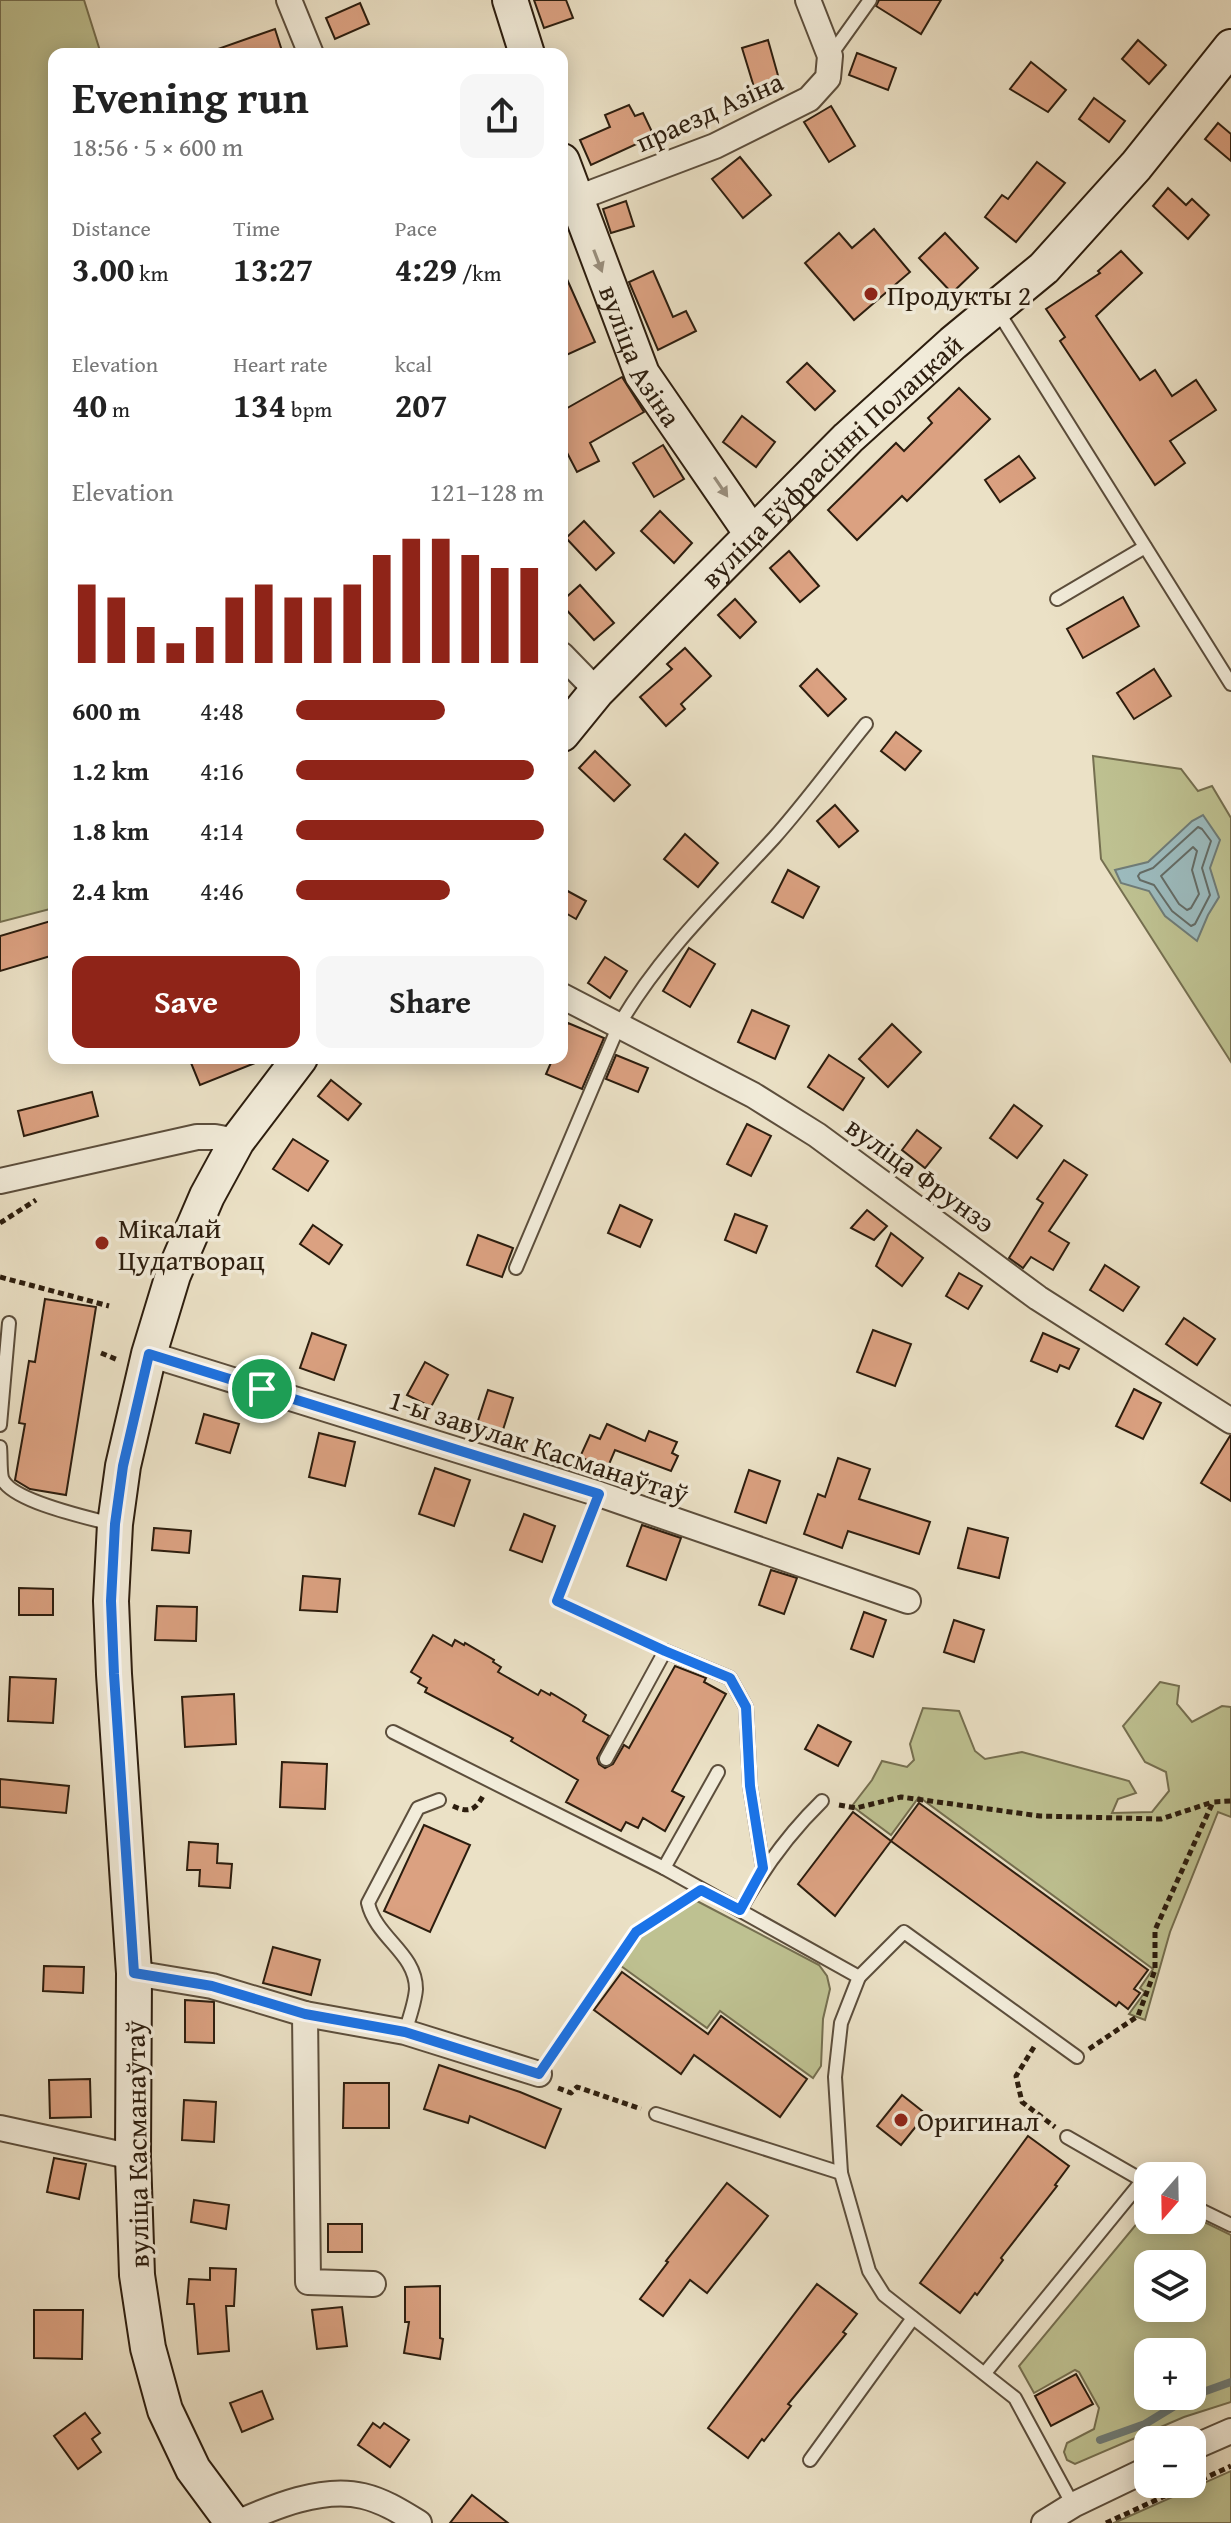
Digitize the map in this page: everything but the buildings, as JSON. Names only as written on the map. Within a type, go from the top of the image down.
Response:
[{"type":"main road","points":[[510,0],[525,48]]},
{"type":"main road","name":"вуліца Еўфрасінні Полацкай","points":[[568,727],[597,691],[848,438],[953,343],[1044,268],[1126,177],[1231,47]]},
{"type":"main road","name":"вуліца Азіна","points":[[568,179],[642,374],[752,534]]},
{"type":"main road","points":[[237,1141],[295,1064]]},
{"type":"main road","name":"вуліца Касманаўтаў","points":[[235,2523],[193,2469],[165,2410],[148,2348],[137,2275],[133,2157],[134,1973],[111,1601],[115,1524],[123,1466],[149,1354],[173,1275],[207,1196],[237,1141]]},
{"type":"street","points":[[289,0],[309,48]]},
{"type":"street","points":[[808,0],[830,56]]},
{"type":"street","name":"праезд Азіна","points":[[575,199],[715,146],[809,99],[828,78],[830,56]]},
{"type":"street","points":[[568,661],[597,691]]},
{"type":"street","name":"вуліца Фрунзэ","points":[[568,999],[753,1095],[817,1135],[1038,1298],[1231,1421]]},
{"type":"street","points":[[0,1181],[197,1137],[237,1141]]},
{"type":"street","name":"1-ы завулак Касманаўтаў","points":[[149,1354],[599,1494],[908,1601]]},
{"type":"street","points":[[134,1973],[212,1986],[305,2014],[405,2032],[543,2079]]},
{"type":"street","points":[[305,2014],[308,2282],[373,2284]]},
{"type":"street","points":[[0,2128],[133,2157]]},
{"type":"street","points":[[1206,2442],[1231,2431]]},
{"type":"street","points":[[1044,2523],[1073,2505],[1134,2476]]},
{"type":"street","points":[[235,2523],[278,2505],[338,2493],[361,2495],[385,2503],[419,2523]]},
{"type":"lane","points":[[830,56],[870,0]]},
{"type":"lane","points":[[997,309],[1231,684]]},
{"type":"lane","points":[[1057,599],[1145,547]]},
{"type":"lane","points":[[516,1268],[619,1025],[632,1003],[678,941],[777,835],[866,724]]},
{"type":"lane","points":[[0,1425],[9,1323]]},
{"type":"lane","points":[[0,1447],[2,1479],[12,1491],[67,1513],[115,1524]]},
{"type":"lane","points":[[606,1759],[665,1651],[730,1678],[746,1707],[750,1786],[763,1868]]},
{"type":"lane","points":[[393,1732],[664,1868],[859,1977]]},
{"type":"lane","points":[[664,1868],[718,1772]]},
{"type":"lane","points":[[405,2032],[416,1993],[415,1977],[409,1963],[372,1919],[368,1903],[418,1808],[439,1800]]},
{"type":"lane","points":[[740,1910],[763,1868],[799,1823],[822,1801]]},
{"type":"lane","points":[[1073,2505],[1015,2398],[884,2295],[869,2271],[841,2173],[835,2077],[841,2023],[859,1977],[904,1932],[1077,2057]]},
{"type":"lane","points":[[656,2114],[841,2173]]},
{"type":"lane","points":[[1067,2137],[1134,2176]]},
{"type":"lane","points":[[985,2373],[1134,2195]]},
{"type":"lane","points":[[1206,2213],[1231,2225]]},
{"type":"lane","points":[[810,2460],[913,2318]]},
{"type":"path","points":[[0,1223],[45,1194]]},
{"type":"path","points":[[0,1277],[109,1306]]},
{"type":"path","points":[[599,1494],[557,1601],[665,1651]]},
{"type":"path","points":[[822,1801],[856,1808],[901,1797],[1040,1816],[1161,1819],[1213,1802],[1231,1801]]},
{"type":"path","points":[[1077,2057],[1138,2016],[1155,1970],[1155,1930],[1213,1802]]},
{"type":"path","points":[[656,2114],[577,2087],[571,2093],[543,2079],[636,1932],[701,1890]]},
{"type":"path","points":[[1043,2033],[1016,2076],[1022,2102],[1067,2137]]},
{"type":"path","points":[[1206,2478],[1231,2466]]},
{"type":"path","points":[[1106,2523],[1161,2498]]},
{"type":"green space","points":[[0,0],[84,0],[99,48],[48,48],[48,910],[0,922]]},
{"type":"green space","points":[[1093,756],[1181,769],[1198,791],[1212,786],[1231,818],[1231,1062],[1101,859]]},
{"type":"green space","points":[[1160,1682],[1179,1686],[1177,1704],[1192,1722],[1222,1706],[1231,1707],[1231,1817],[1218,1812],[1170,1932],[1145,2020],[1129,2014],[1145,1992],[1140,1988],[1153,1969],[919,1797],[891,1835],[852,1806],[882,1761],[907,1767],[914,1760],[910,1744],[923,1708],[959,1711],[975,1751],[985,1759],[1022,1752],[1129,1781],[1136,1793],[1118,1799],[1112,1813],[1152,1812],[1169,1791],[1166,1772],[1145,1762],[1123,1726]]},
{"type":"green space","points":[[695,1900],[819,1965],[827,1976],[830,1989],[823,2019],[821,2066],[813,2078],[720,2011],[707,2028],[621,1966],[637,1940]]},
{"type":"green space","points":[[1206,2223],[1231,2235],[1231,2402],[1206,2410],[1206,2338],[1134,2338],[1134,2410],[1206,2410],[1163,2426],[1134,2426],[1134,2439],[1075,2464],[1067,2460],[1064,2452],[1067,2443],[1094,2429],[1099,2408],[1079,2372],[1075,2370],[1034,2393],[1019,2366],[1134,2227],[1134,2234],[1206,2234]]},
{"type":"green space","points":[[1231,2471],[1231,2523],[1114,2523],[1170,2498],[1206,2498],[1206,2482]]},
{"type":"water","points":[[1203,815],[1220,840],[1210,868],[1219,897],[1197,941],[1165,916],[1149,891],[1121,883],[1115,870],[1148,862],[1192,821]]},
{"type":"waterway","points":[[1206,2391],[1231,2382]]},
{"type":"waterway","points":[[1100,2440],[1145,2424],[1168,2410]]},
{"type":"place","name":"Продукты 2","points":[[871,294]]},
{"type":"place","name":"Мікалай Цудатворац","points":[[102,1243]]},
{"type":"place","name":"Оригинал","points":[[901,2120]]},
{"type":"route","points":[[149,1354],[262,1389],[599,1494],[557,1601],[730,1678],[746,1707],[750,1786],[763,1868],[740,1910],[701,1890],[636,1932],[539,2074],[405,2032],[305,2014],[212,1986],[134,1973],[111,1601],[115,1524],[123,1466],[149,1354]]}]
